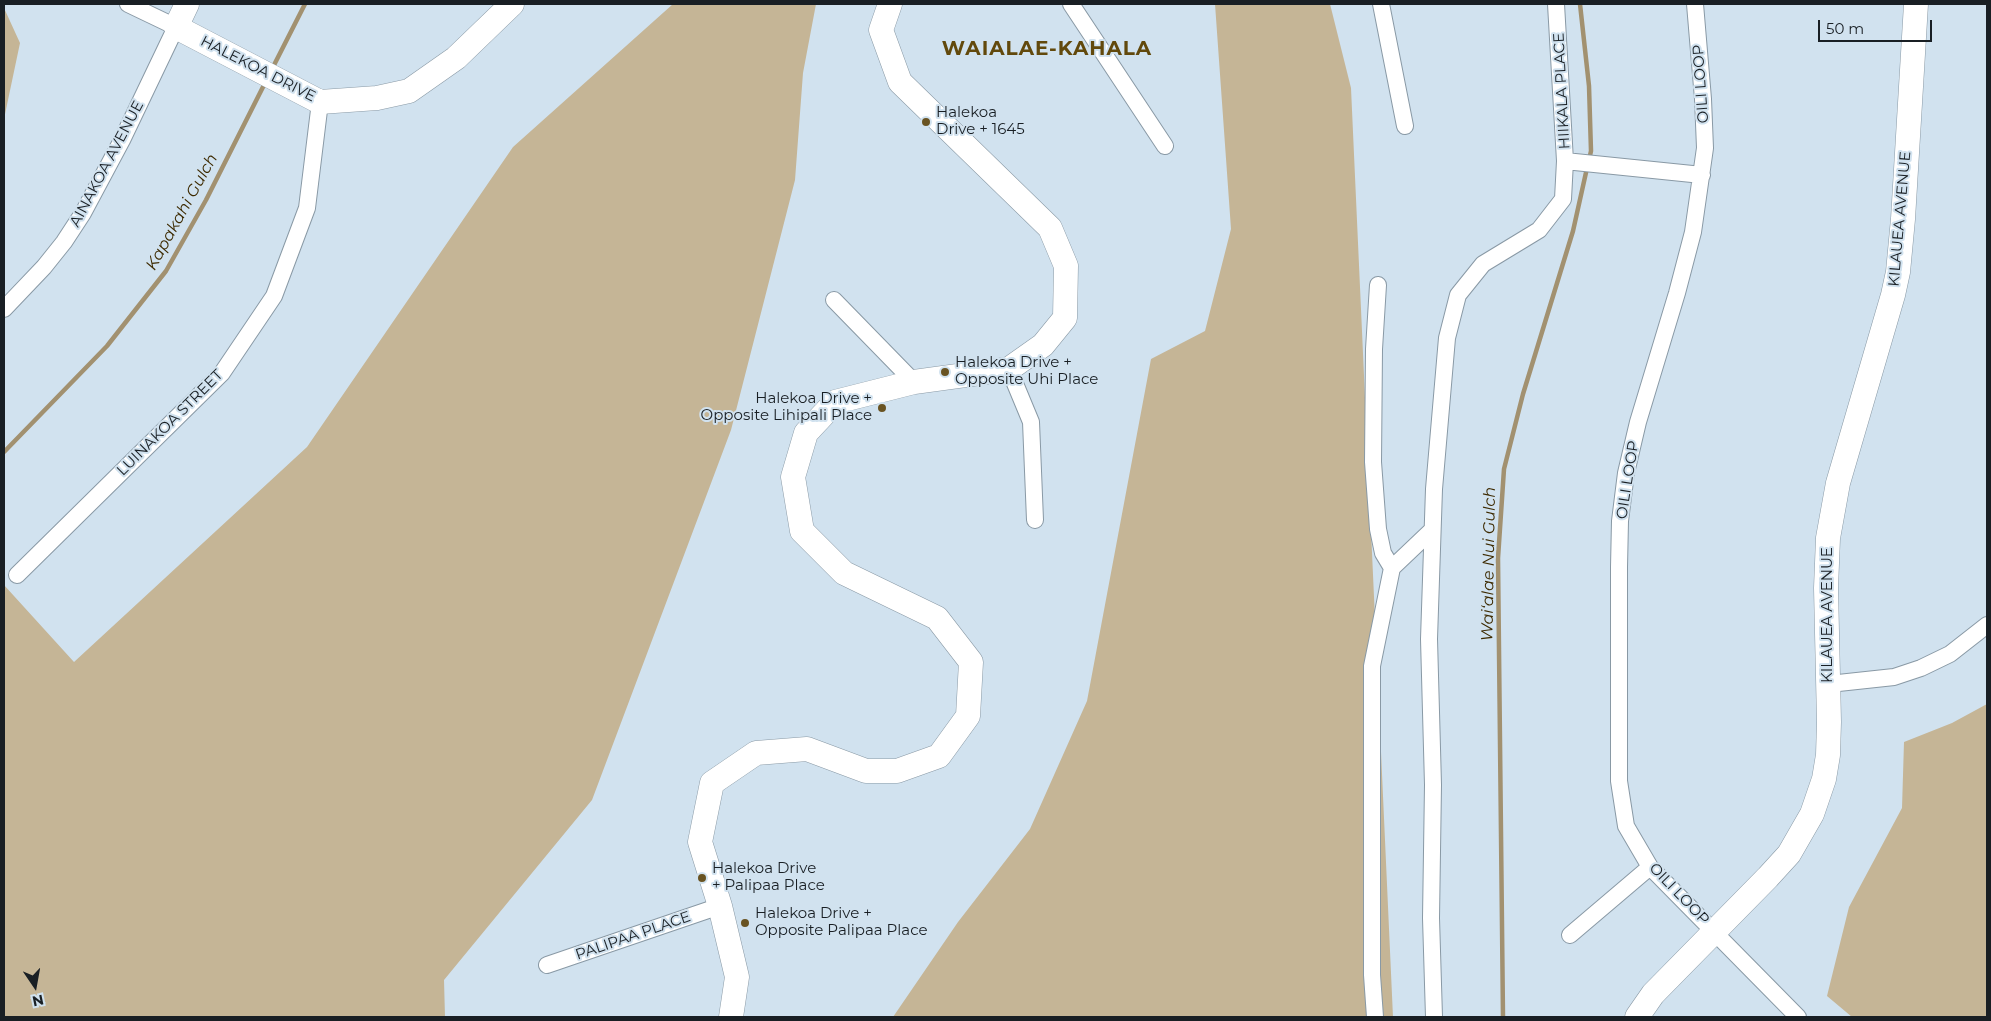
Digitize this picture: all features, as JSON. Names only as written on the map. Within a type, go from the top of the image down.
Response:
[{"type":"street","name":"HALEKOA DRIVE","points":[[128,4],[320,102],[377,98],[409,91],[456,58],[512,4]]},
{"type":"street","name":"AINAKOA AVENUE","points":[[4,309],[44,267],[64,242],[83,213],[122,140],[188,4]]},
{"type":"street","points":[[731,1017],[737,977],[720,906],[700,842],[712,783],[756,753],[807,749],[866,771],[897,771],[939,756],[968,716],[971,662],[937,618],[844,573],[802,531],[793,477],[806,432],[835,402],[914,382],[1009,369],[1043,345],[1064,318],[1066,266],[1050,228],[900,82],[881,30],[890,4]]},
{"type":"street","points":[[1071,4],[1166,146]]},
{"type":"street","points":[[1381,4],[1406,126]]},
{"type":"street","name":"HIIKALA PLACE","points":[[1556,4],[1572,161],[1702,175]]},
{"type":"street","name":"OILI LOOP","points":[[1694,4],[1705,126],[1702,175],[1692,232],[1677,294],[1638,422],[1626,473],[1620,521],[1618,576],[1619,781],[1626,826],[1650,868],[1798,1017]]},
{"type":"street","name":"KILAUEA AVENUE","points":[[1637,1017],[1653,994],[1789,854],[1812,814],[1824,779],[1828,755],[1829,684],[1826,588],[1828,538],[1838,483],[1891,303],[1898,272],[1916,4]]},
{"type":"street","name":"LUINAKOA STREET","points":[[18,575],[222,373],[274,296],[307,208],[320,102]]},
{"type":"street","points":[[1434,1017],[1431,918],[1433,785],[1429,640],[1434,489],[1447,338],[1458,295],[1483,264],[1539,230],[1563,199],[1572,161]]},
{"type":"street","points":[[1378,285],[1374,349],[1373,462],[1378,529],[1383,553],[1392,568]]},
{"type":"street","points":[[834,300],[914,382]]},
{"type":"street","points":[[1009,369],[1030,422],[1035,520]]},
{"type":"street","points":[[1374,1017],[1372,975],[1372,666],[1392,568],[1432,530]]},
{"type":"street","points":[[1829,684],[1894,677],[1921,668],[1950,654],[1987,625]]},
{"type":"street","points":[[1570,935],[1650,868]]},
{"type":"street","name":"PALIPAA PLACE","points":[[547,965],[720,906]]},
{"type":"shaded area","points":[[673,4],[816,4],[803,73],[795,180],[731,430],[592,800],[444,980],[445,1017],[4,1017],[4,585],[74,662],[307,447],[513,147]]},
{"type":"shaded area","points":[[1215,4],[1330,4],[1351,88],[1393,1017],[893,1017],[958,922],[1030,829],[1087,701],[1151,359],[1205,331],[1231,229]]},
{"type":"shaded area","points":[[4,8],[20,43],[4,119]]},
{"type":"shaded area","points":[[1987,704],[1987,1017],[1852,1017],[1827,996],[1849,907],[1902,808],[1904,742],[1952,723]]},
{"type":"waterway","name":"Kapakahi Gulch","points":[[272,69],[305,4]]},
{"type":"waterway","name":"Waiʻalae Nui Gulch","points":[[1580,4],[1589,86],[1591,151],[1589,160]]},
{"type":"waterway","name":"Kapakahi Gulch","points":[[4,452],[107,346],[166,271],[206,200],[265,83]]},
{"type":"waterway","name":"Waiʻalae Nui Gulch","points":[[1503,1017],[1498,558],[1504,469],[1523,394],[1573,231],[1587,168]]},
{"type":"place","name":"Halekoa Drive + 1645","points":[[926,122]]},
{"type":"place","name":"Halekoa Drive + Opposite Uhi Place","points":[[945,372]]},
{"type":"place","name":"Halekoa Drive + Opposite Lihipali Place","points":[[882,408]]},
{"type":"place","name":"Halekoa Drive + Palipaa Place","points":[[702,878]]},
{"type":"place","name":"Halekoa Drive + Opposite Palipaa Place","points":[[745,923]]},
{"type":"district","name":"WAIALAE-KAHALA","points":[[1047,49]]}]
